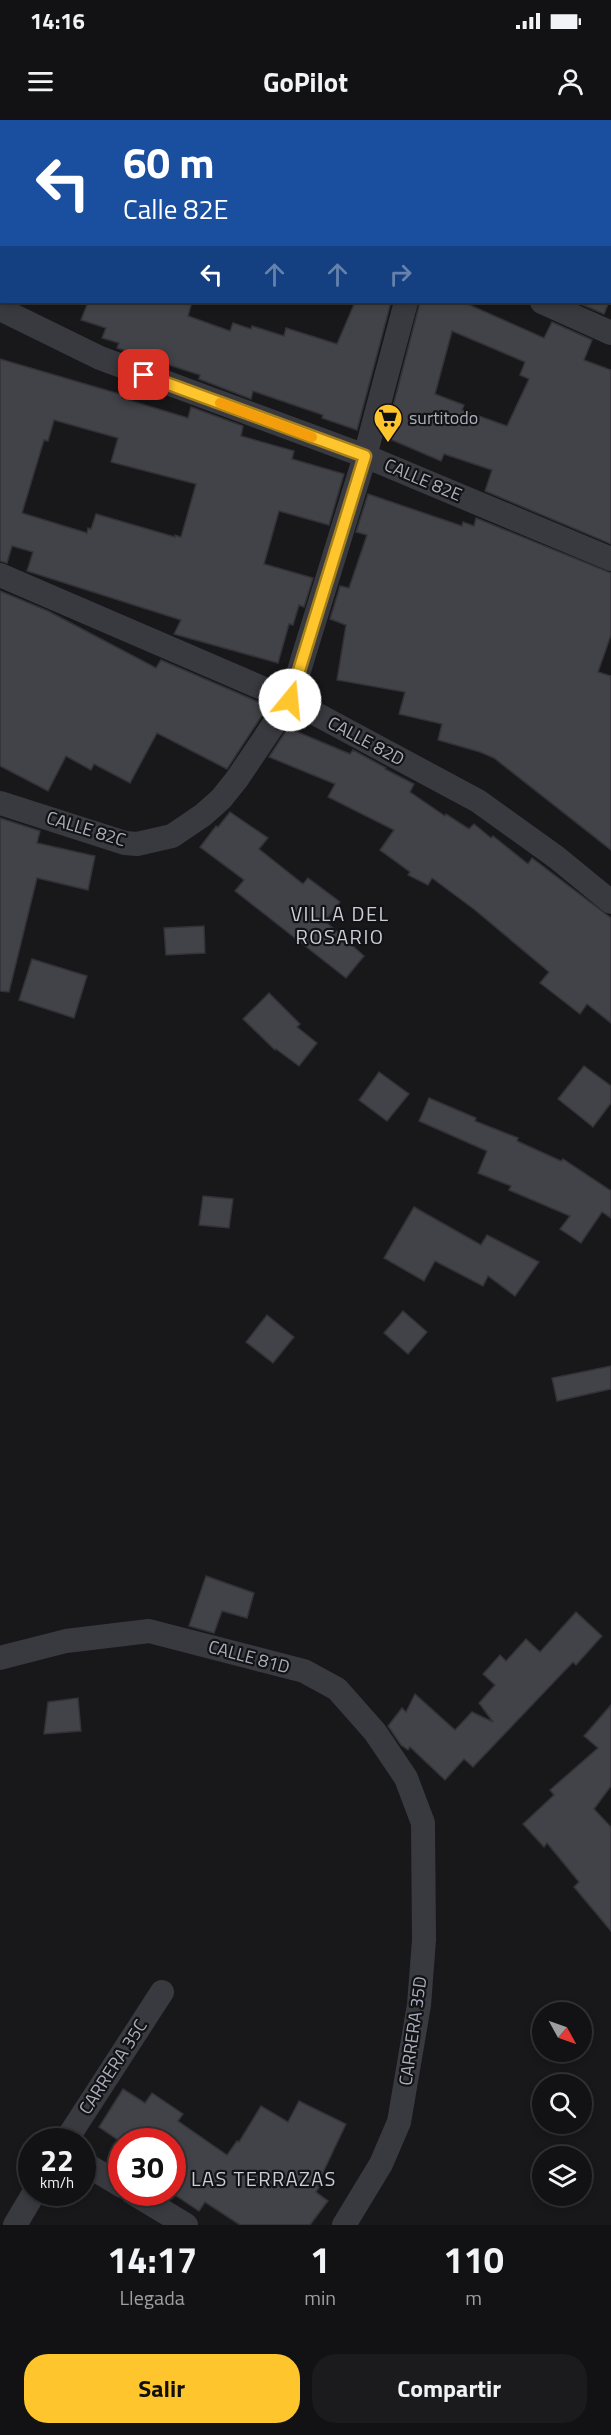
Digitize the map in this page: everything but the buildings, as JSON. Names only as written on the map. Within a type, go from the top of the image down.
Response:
[{"type":"street","points":[[290,700],[365,456],[406,303]]},
{"type":"street","points":[[544,303],[611,333]]},
{"type":"street","name":"CALLE 82E","points":[[0,309],[100,358],[365,456],[611,559]]},
{"type":"street","name":"CALLE 82D","points":[[0,576],[290,700],[478,801],[556,857],[611,902]]},
{"type":"street","name":"CALLE 82C","points":[[0,804],[125,843],[137,844],[172,836],[220,800],[290,700]]},
{"type":"street","name":"CALLE 81D","points":[[0,1658],[66,1641],[149,1631],[304,1671],[337,1689],[375,1732],[406,1778],[423,1823]]},
{"type":"street","name":"CARRERA 35D","points":[[344,2225],[381,2164],[399,2122],[419,2005],[424,1940],[423,1823]]},
{"type":"street","name":"CARRERA 35C","points":[[74,2128],[162,1992]]},
{"type":"street","points":[[15,2225],[26,2206]]},
{"type":"street","points":[[155,2206],[186,2225]]},
{"type":"slow traffic","points":[[220,403],[312,437]]},
{"type":"place","name":"surtitodo","points":[[388,444]]},
{"type":"district","name":"VILLA DEL ROSARIO","points":[[340,926]]},
{"type":"district","name":"LAS TERRAZAS","points":[[264,2179]]},
{"type":"route","points":[[144,375],[365,456],[290,700]]}]
